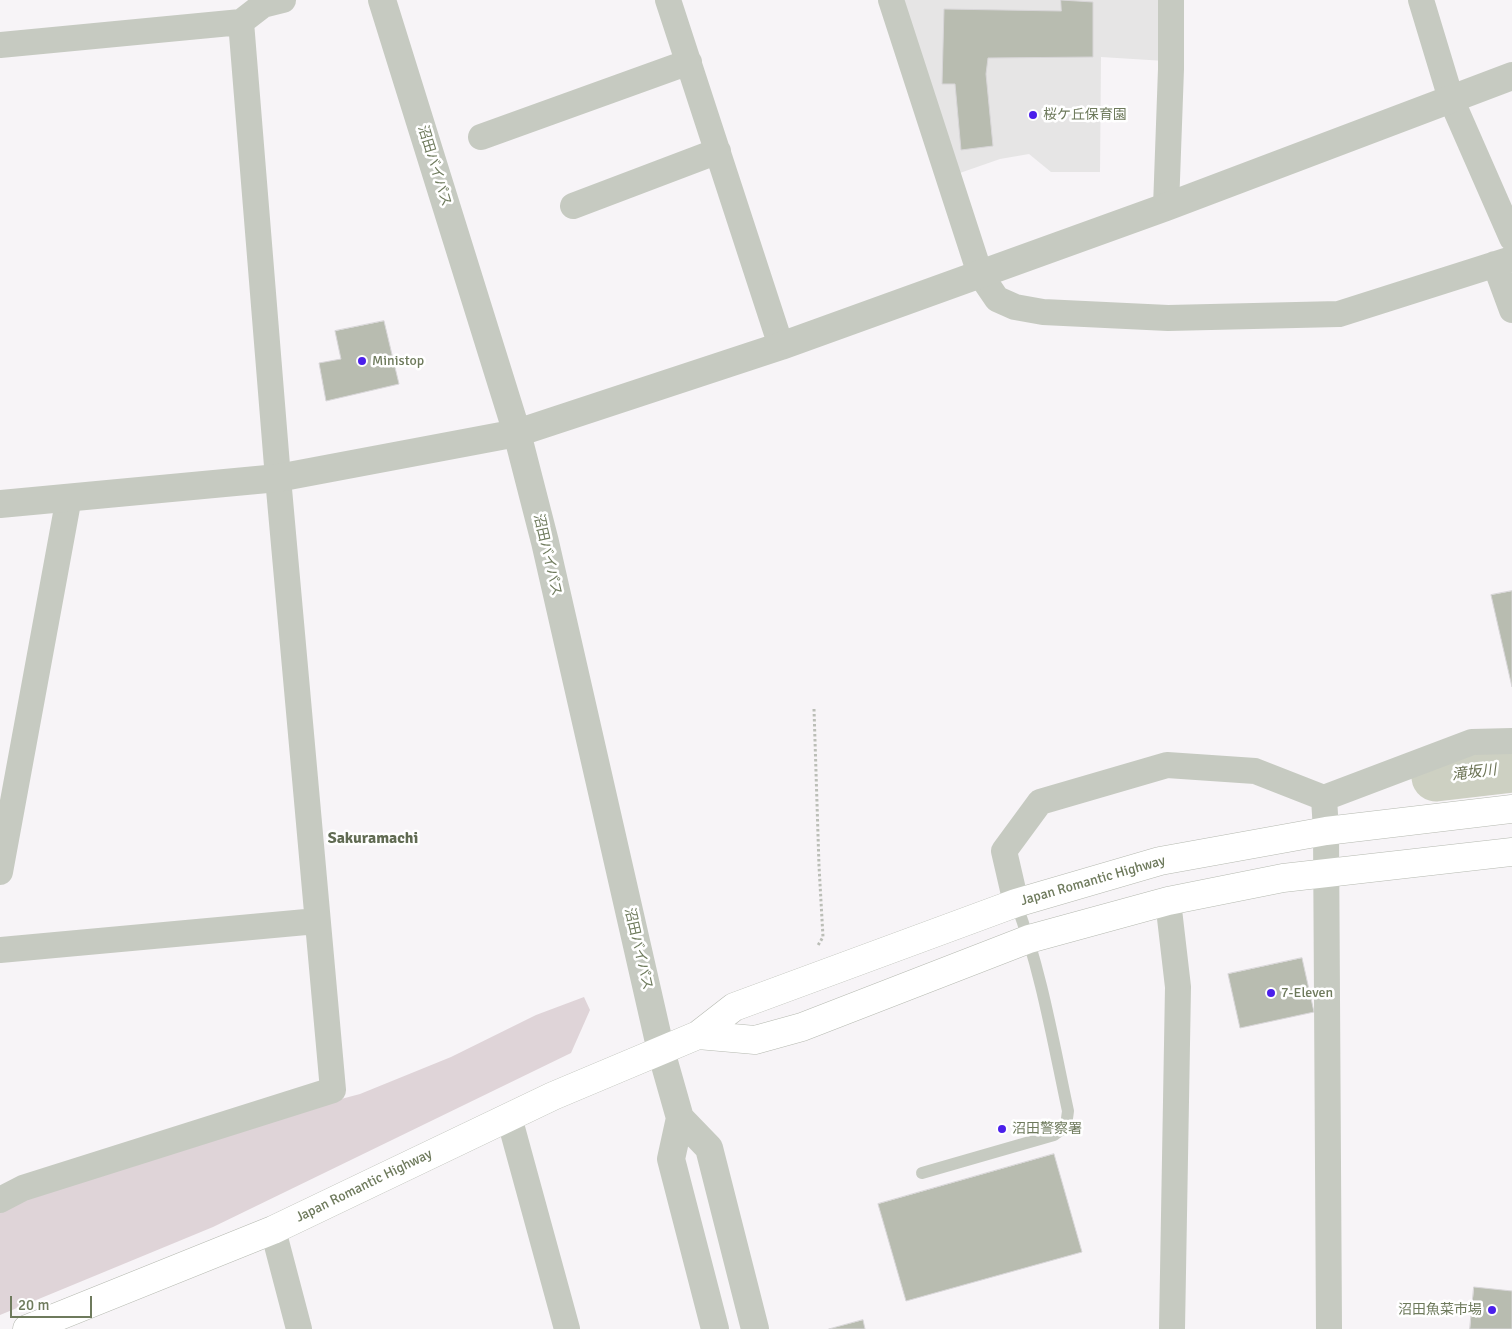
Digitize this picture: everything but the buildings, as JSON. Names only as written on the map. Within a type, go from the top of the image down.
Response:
[{"type":"highway","name":"Japan Romantic Highway","points":[[27,1329],[272,1230],[553,1096],[698,1036],[734,1007],[1016,903],[1160,861],[1326,831],[1512,810]]},
{"type":"highway","name":"Japan Romantic Highway","points":[[698,1036],[755,1040],[802,1027],[1029,939],[1168,901],[1283,878],[1512,852]]},
{"type":"street","points":[[0,45],[241,22],[263,5],[283,0]]},
{"type":"street","name":"沼田バイパス","points":[[382,0],[517,433],[545,542],[661,1051],[680,1118],[709,1148],[755,1329]]},
{"type":"street","points":[[668,0],[781,346]]},
{"type":"street","points":[[891,0],[980,274],[997,299],[1015,307],[1044,312],[1168,318],[1339,314],[1504,261],[1512,310]]},
{"type":"street","points":[[1166,207],[1171,69],[1171,0]]},
{"type":"street","points":[[1421,0],[1451,99],[1512,238]]},
{"type":"street","points":[[0,1200],[23,1188],[334,1090],[317,921],[278,478],[241,22]]},
{"type":"street","points":[[481,137],[689,62]]},
{"type":"street","points":[[0,504],[278,478],[517,433],[781,346],[1166,207],[1512,76]]},
{"type":"street","points":[[573,206],[718,151]]},
{"type":"street","points":[[0,872],[69,497]]},
{"type":"street","points":[[1016,903],[1004,851],[1040,802],[1167,765],[1255,771],[1324,798],[1472,742],[1512,741]]},
{"type":"street","points":[[1324,798],[1326,831],[1329,1329]]},
{"type":"street","points":[[1168,901],[1178,987],[1172,1329]]},
{"type":"street","points":[[0,950],[317,921]]},
{"type":"street","points":[[509,1117],[568,1329]]},
{"type":"street","name":"沼田バイパス","points":[[680,1118],[671,1159],[715,1329]]},
{"type":"street","points":[[272,1230],[299,1329]]},
{"type":"lane","points":[[922,1173],[1054,1135],[1066,1126],[1068,1111],[1029,939],[1016,903]]},
{"type":"path","points":[[795,986],[823,937],[814,709]]},
{"type":"shaded area","points":[[901,0],[1165,0],[1165,61],[1101,57],[1100,172],[1051,172],[1029,154],[1000,159],[957,174]]},
{"type":"shaded area","points":[[584,997],[590,1010],[571,1053],[213,1227],[0,1315],[0,1211],[35,1194],[292,1112],[360,1094],[451,1057],[536,1015]]},
{"type":"waterway","name":"滝坂川","points":[[1436,777],[1512,768]]},
{"type":"place","name":"桜ケ丘保育園","points":[[1033,115]]},
{"type":"place","name":"Ministop","points":[[362,361]]},
{"type":"place","name":"7-Eleven","points":[[1271,993]]},
{"type":"place","name":"沼田警察署","points":[[1002,1129]]},
{"type":"place","name":"沼田魚菜市場","points":[[1492,1310]]},
{"type":"district","name":"Sakuramachi","points":[[373,839]]}]
